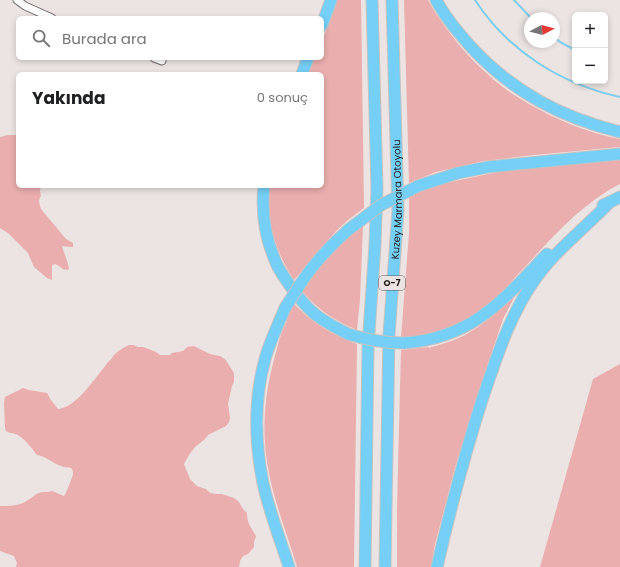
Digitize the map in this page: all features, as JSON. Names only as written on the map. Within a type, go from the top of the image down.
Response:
[{"type":"highway","points":[[324,19],[331,0]]},
{"type":"highway","name":"Kuzey Marmara Otoyolu","points":[[365,567],[368,347],[377,188],[372,0]]},
{"type":"highway","name":"Kuzey Marmara Otoyolu","points":[[385,567],[388,335],[398,211],[392,0]]},
{"type":"highway","points":[[436,0],[458,33],[487,64],[517,87],[537,100],[562,113],[587,123],[620,132]]},
{"type":"highway","points":[[303,72],[307,60]]},
{"type":"highway","points":[[289,567],[267,501],[263,484],[257,432],[259,390],[265,361],[273,335],[285,308],[308,273],[326,251],[348,230],[381,205],[418,186],[442,177],[472,169],[620,154]]},
{"type":"highway","points":[[264,188],[264,216],[267,234],[273,254],[287,282],[298,296],[315,315],[348,334],[373,341],[389,343],[404,343],[442,337],[473,323],[511,291],[567,232],[597,208],[620,197]]},
{"type":"highway","points":[[437,567],[452,503],[479,412],[504,337],[511,321],[526,293],[544,268],[565,244],[610,202]]},
{"type":"street","points":[[17,0],[25,6],[48,16]]},
{"type":"shaded area","points":[[337,0],[361,0],[364,208],[336,231],[294,280],[282,259],[273,235],[269,211],[270,188],[324,188],[324,72],[309,72],[314,60],[324,60],[324,36]]},
{"type":"shaded area","points":[[404,0],[428,0],[446,28],[468,55],[493,79],[511,93],[562,121],[585,130],[620,139],[620,147],[484,161],[436,172],[409,183]]},
{"type":"shaded area","points":[[16,135],[16,188],[41,188],[41,196],[39,202],[41,209],[66,239],[73,243],[73,247],[62,246],[69,269],[64,269],[55,264],[52,265],[52,280],[47,278],[34,267],[28,253],[8,233],[0,228],[0,137]]},
{"type":"shaded area","points":[[620,160],[620,184],[592,201],[568,222],[497,297],[465,320],[439,332],[401,338],[409,233],[409,197],[444,181],[446,183],[502,171]]},
{"type":"shaded area","points":[[363,226],[360,299],[357,330],[327,314],[302,291],[316,270],[333,250]]},
{"type":"shaded area","points":[[515,296],[503,319],[456,464],[435,544],[431,567],[397,567],[401,350],[429,348],[461,337],[485,322]]},
{"type":"shaded area","points":[[294,304],[323,328],[357,344],[354,567],[297,567],[278,509],[272,485],[265,444],[264,429],[266,399],[271,370],[283,329]]},
{"type":"shaded area","points":[[129,345],[143,347],[160,355],[170,355],[172,353],[183,351],[187,347],[194,346],[225,359],[234,373],[234,382],[228,404],[230,418],[229,422],[226,426],[208,435],[195,447],[184,464],[190,479],[197,486],[206,489],[210,493],[222,494],[234,498],[239,502],[247,513],[249,523],[256,536],[254,547],[248,554],[243,556],[239,567],[16,567],[17,563],[14,556],[0,551],[0,506],[18,505],[42,492],[52,491],[64,496],[73,474],[73,470],[71,468],[62,467],[37,455],[21,437],[6,431],[5,397],[23,388],[47,393],[58,409],[65,407],[72,404],[85,392],[116,353]]},
{"type":"shaded area","points":[[620,364],[620,567],[540,567],[593,379]]},
{"type":"waterway","points":[[475,0],[503,35],[538,63],[577,84],[620,97]]},
{"type":"waterway","points":[[514,0],[525,12]]},
{"type":"waterway","points":[[560,42],[572,48]]}]
